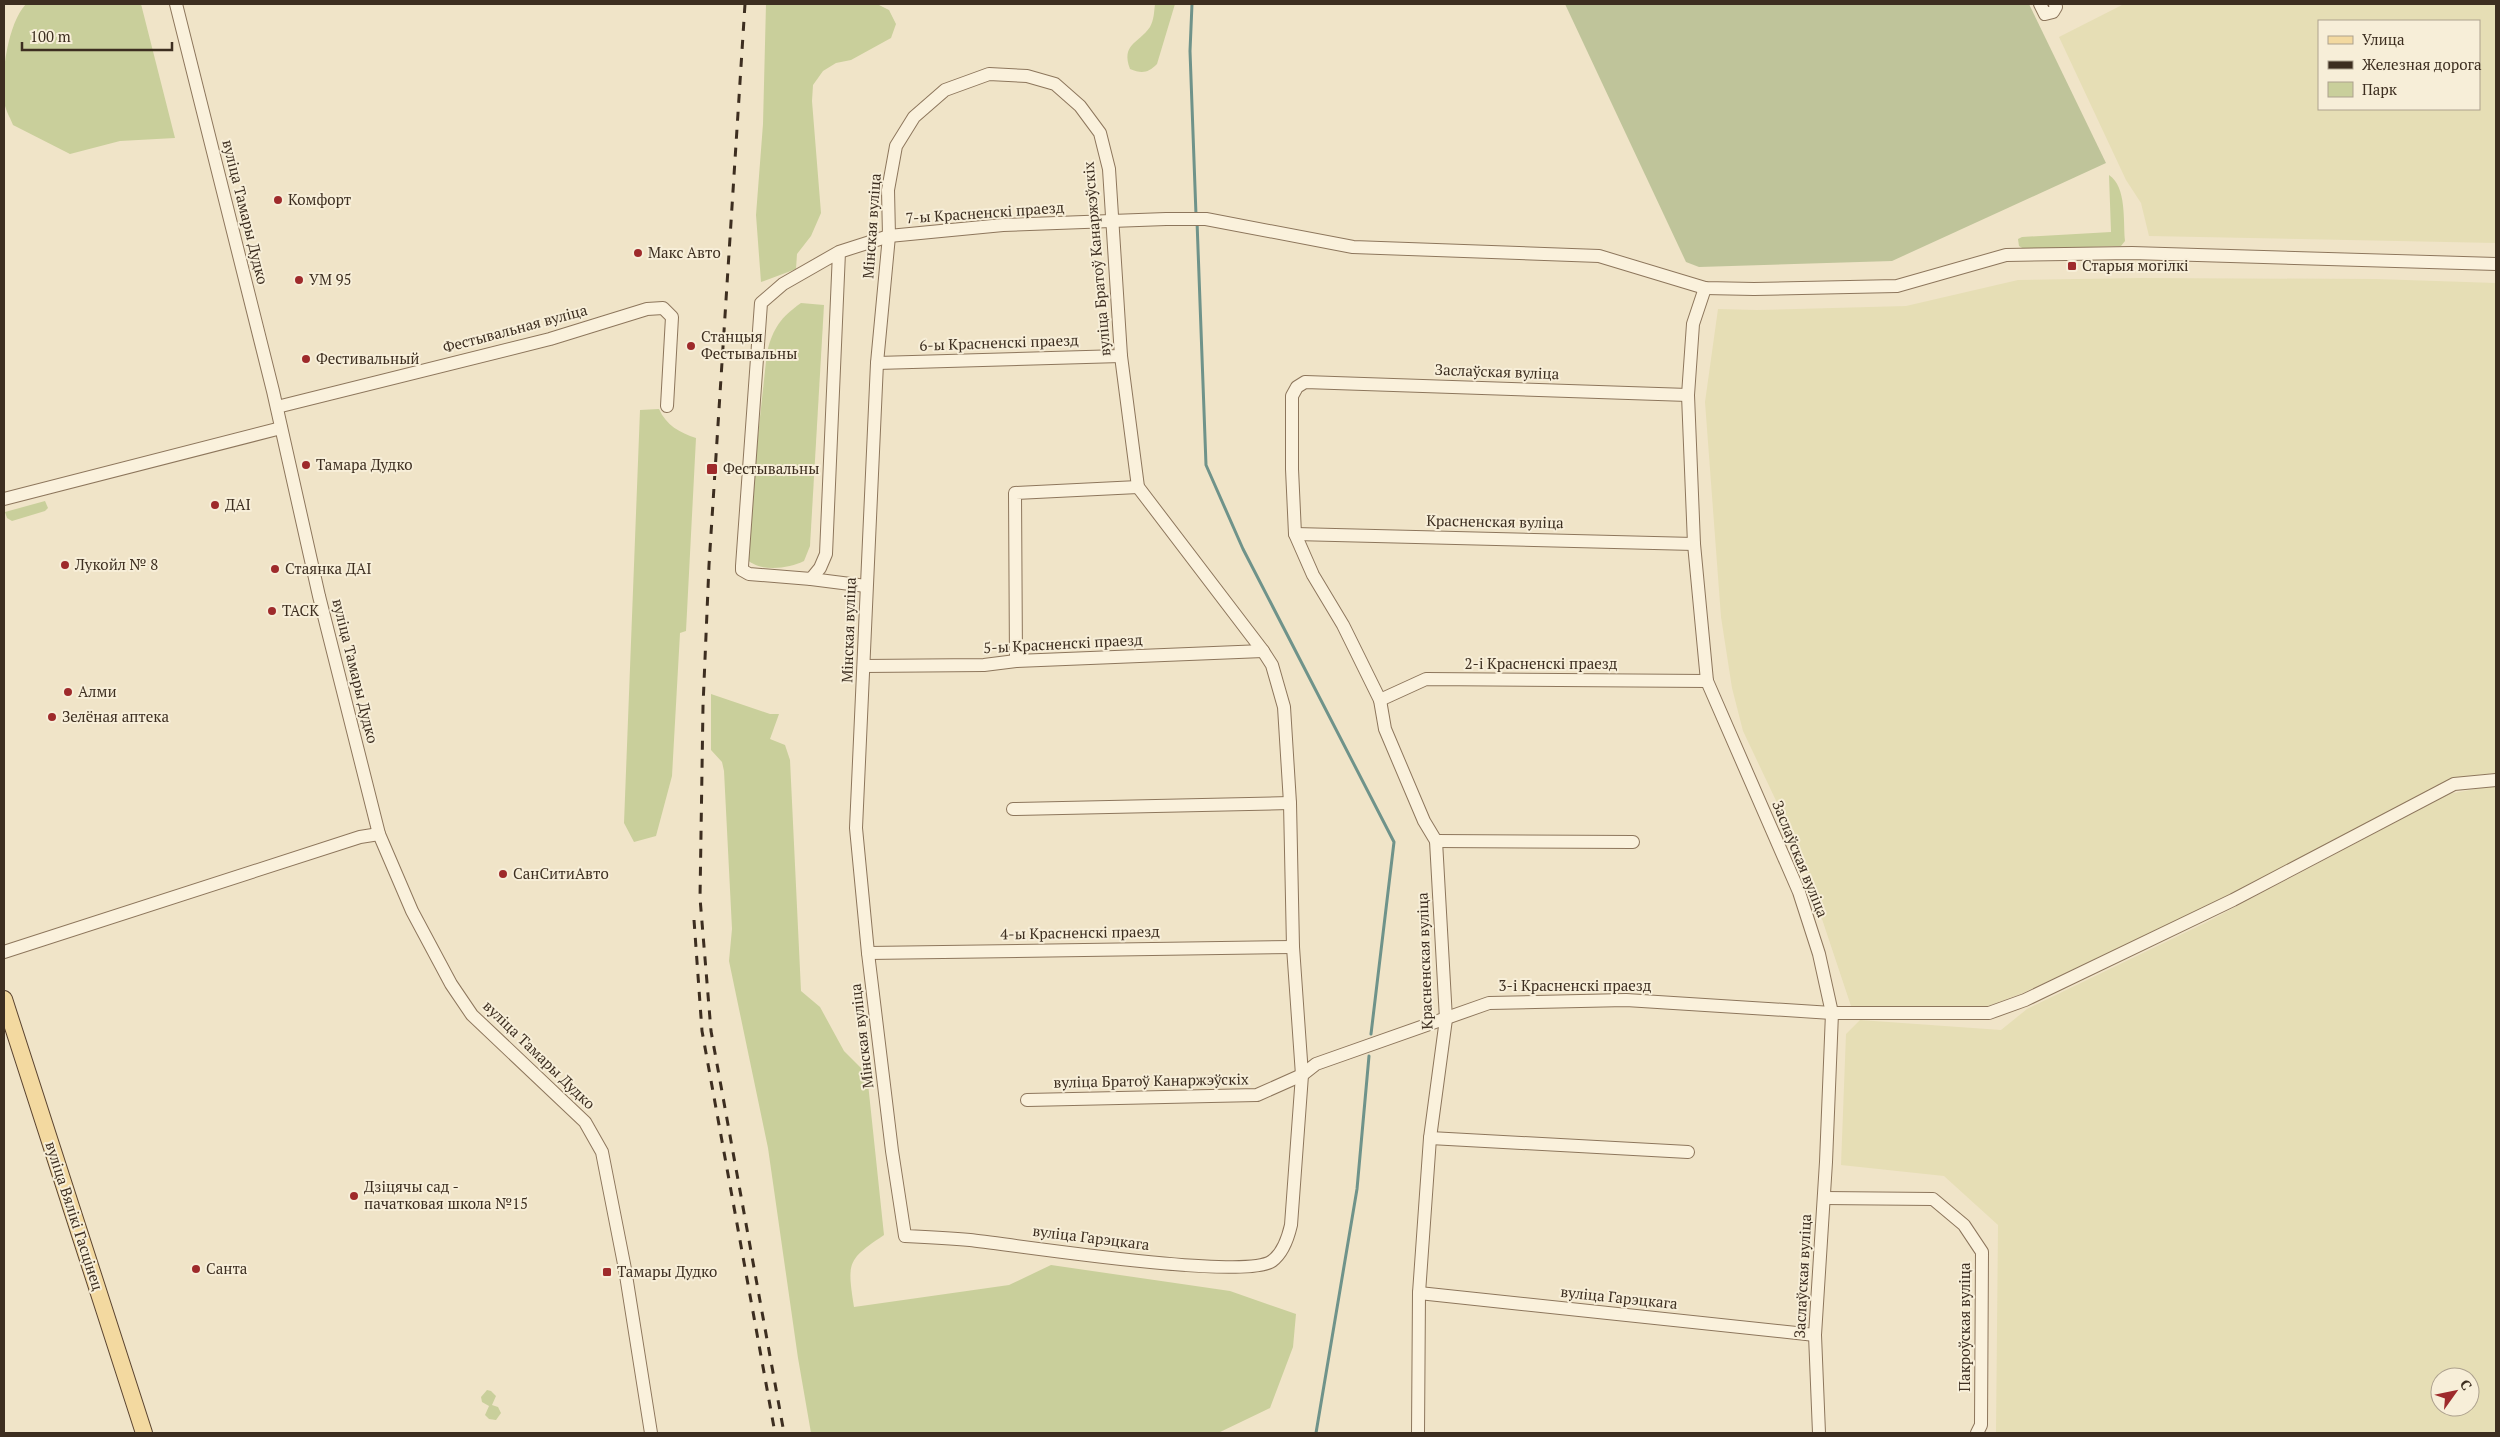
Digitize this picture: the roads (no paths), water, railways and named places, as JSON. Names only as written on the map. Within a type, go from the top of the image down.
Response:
[{"type":"main road","name":"вуліца Вялікі Гасцінец","points":[[4,999],[144,1433]]},
{"type":"street","name":"вуліца Тамары Дудко","points":[[176,4],[277,407],[319,596],[379,834],[412,911],[451,984],[472,1015],[585,1122],[602,1152],[625,1269],[651,1433]]},
{"type":"street","points":[[2040,4],[2045,14],[2053,12],[2056,7],[2055,4]]},
{"type":"street","name":"вуліца Братоў Канаржэўскіх","points":[[989,74],[1027,76],[1055,84],[1080,106],[1100,133],[1109,169],[1122,356],[1138,487]]},
{"type":"street","name":"Мінская вуліца","points":[[905,1236],[892,1151],[868,953],[856,828],[877,363],[889,236],[888,190],[896,146],[914,116],[945,90],[989,74]]},
{"type":"street","name":"7-ы Красненскі праезд","points":[[811,579],[749,574],[742,570],[757,348],[762,303],[782,284],[839,252],[889,236],[1003,225],[1206,219],[1353,247],[1599,256],[1705,288],[1754,289],[1897,286],[2006,254],[2132,253],[2496,264]]},
{"type":"street","points":[[811,579],[820,568],[826,554],[839,252]]},
{"type":"street","name":"Заслаўская вуліца","points":[[1705,288],[1693,324],[1688,395],[1694,544],[1707,681],[1799,892],[1819,954],[1832,1013],[1824,1198],[1815,1335],[1819,1433]]},
{"type":"street","name":"Фестывальная вуліца","points":[[277,407],[550,339],[648,309],[663,308],[672,317],[667,406]]},
{"type":"street","name":"6-ы Красненскі праезд","points":[[877,363],[1122,356]]},
{"type":"street","name":"Заслаўская вуліца","points":[[1305,382],[1688,395]]},
{"type":"street","name":"Красненская вуліца","points":[[1305,382],[1297,387],[1292,396],[1292,469],[1295,534],[1313,575],[1343,625],[1380,700],[1385,729],[1424,821],[1436,841],[1446,1019],[1430,1138],[1419,1293],[1418,1433]]},
{"type":"street","points":[[4,500],[281,428]]},
{"type":"street","points":[[1016,661],[1015,494],[1138,487],[1263,651],[1272,665],[1284,707],[1290,803],[1293,947],[1302,1075]]},
{"type":"street","name":"Красненская вуліца","points":[[1295,534],[1694,544]]},
{"type":"street","points":[[811,579],[866,586]]},
{"type":"street","name":"5-ы Красненскі праезд","points":[[864,666],[984,665],[1016,661],[1263,651]]},
{"type":"street","name":"2-і Красненскі праезд","points":[[1380,700],[1426,679],[1707,681]]},
{"type":"street","name":"3-і Красненскі праезд","points":[[1302,1075],[1316,1064],[1489,1003],[1626,1000],[1832,1013],[1989,1013],[2024,1000],[2233,900],[2454,784],[2496,780]]},
{"type":"street","points":[[1013,809],[1290,803]]},
{"type":"street","points":[[4,952],[360,837],[379,834]]},
{"type":"street","points":[[1436,841],[1632,842]]},
{"type":"street","name":"4-ы Красненскі праезд","points":[[868,953],[1293,947]]},
{"type":"street","name":"вуліца Братоў Канаржэўскіх","points":[[1027,1100],[1257,1096],[1302,1075]]},
{"type":"street","name":"вуліца Гарэцкага","points":[[905,1236],[970,1240],[1150,1262],[1255,1268],[1272,1261],[1286,1244],[1291,1225],[1302,1075]]},
{"type":"street","points":[[1430,1138],[1688,1152]]},
{"type":"street","name":"Пакроўская вуліца","points":[[1824,1198],[1933,1198],[1964,1225],[1982,1252],[1981,1425],[1978,1433]]},
{"type":"street","name":"вуліца Гарэцкага","points":[[1419,1293],[1815,1335]]},
{"type":"waterway","points":[[1192,4],[1190,51],[1196,215]]},
{"type":"waterway","points":[[1197,221],[1206,465],[1243,549],[1394,842],[1371,1034]]},
{"type":"waterway","points":[[1316,1433],[1357,1189],[1369,1056]]},
{"type":"railway","points":[[745,4],[709,565],[703,706],[700,898],[711,1031],[784,1433]]},
{"type":"railway","points":[[694,920],[702,1031],[775,1433]]},
{"type":"place","name":"Комфорт","points":[[278,200]]},
{"type":"place","name":"Макс Авто","points":[[638,253]]},
{"type":"place","name":"Старыя могілкі","points":[[2072,266]]},
{"type":"place","name":"УМ 95","points":[[299,280]]},
{"type":"place","name":"Станцыя Фестывальны","points":[[691,346]]},
{"type":"place","name":"Фестивальный","points":[[306,359]]},
{"type":"place","name":"Тамара Дудко","points":[[306,465]]},
{"type":"place","name":"Фестывальны","points":[[712,469]]},
{"type":"place","name":"ДАІ","points":[[215,505]]},
{"type":"place","name":"Лукойл № 8","points":[[65,565]]},
{"type":"place","name":"Стаянка ДАІ","points":[[275,569]]},
{"type":"place","name":"ТАСК","points":[[272,611]]},
{"type":"place","name":"Алми","points":[[68,692]]},
{"type":"place","name":"Зелёная аптека","points":[[52,717]]},
{"type":"place","name":"СанСитиАвто","points":[[503,874]]},
{"type":"place","name":"Дзіцячы сад - пачатковая школа №15","points":[[354,1196]]},
{"type":"place","name":"Санта","points":[[196,1269]]},
{"type":"place","name":"Тамары Дудко","points":[[607,1272]]}]
